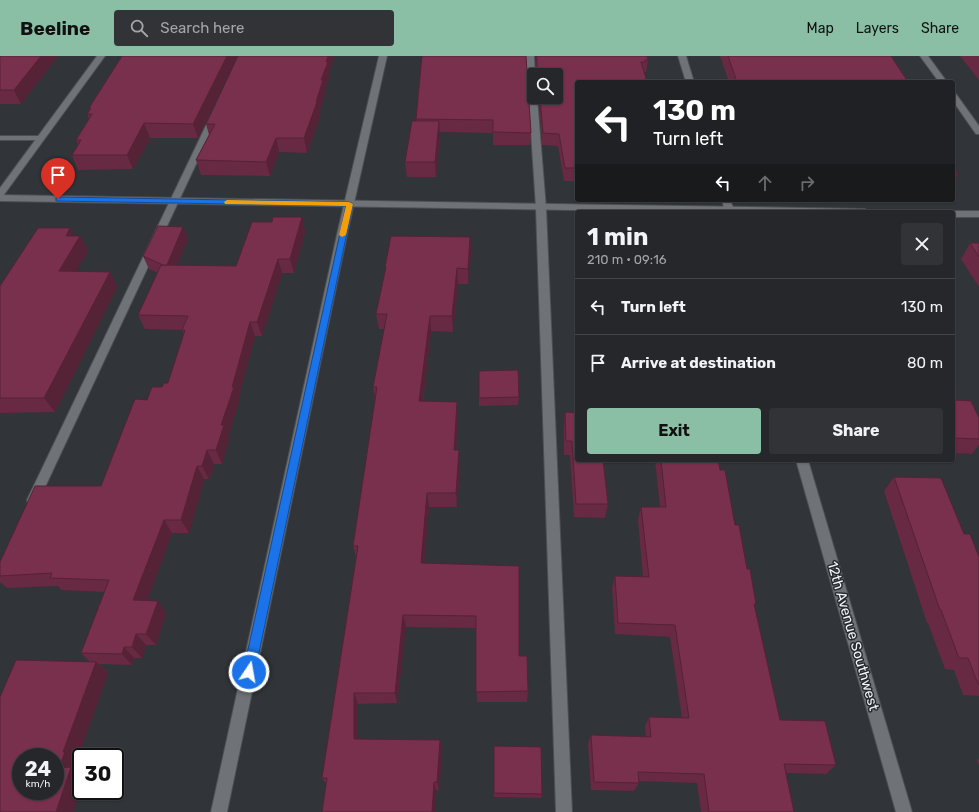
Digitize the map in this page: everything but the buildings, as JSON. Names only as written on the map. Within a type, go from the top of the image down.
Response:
[{"type":"street","points":[[0,194],[101,56]]},
{"type":"street","points":[[219,812],[349,204],[383,56]]},
{"type":"street","points":[[530,56],[541,208],[564,812]]},
{"type":"street","points":[[682,56],[689,80]]},
{"type":"street","points":[[924,56],[942,80]]},
{"type":"street","points":[[955,99],[979,132]]},
{"type":"street","points":[[27,511],[216,112]]},
{"type":"street","points":[[0,138],[41,138]]},
{"type":"street","points":[[0,198],[666,210]]},
{"type":"street","points":[[955,214],[979,214]]},
{"type":"street","name":"12th Avenue Southwest","points":[[803,462],[904,812]]},
{"type":"slow traffic","points":[[227,202],[349,204],[342,235]]},
{"type":"route","points":[[58,199],[349,204],[249,672]]}]
